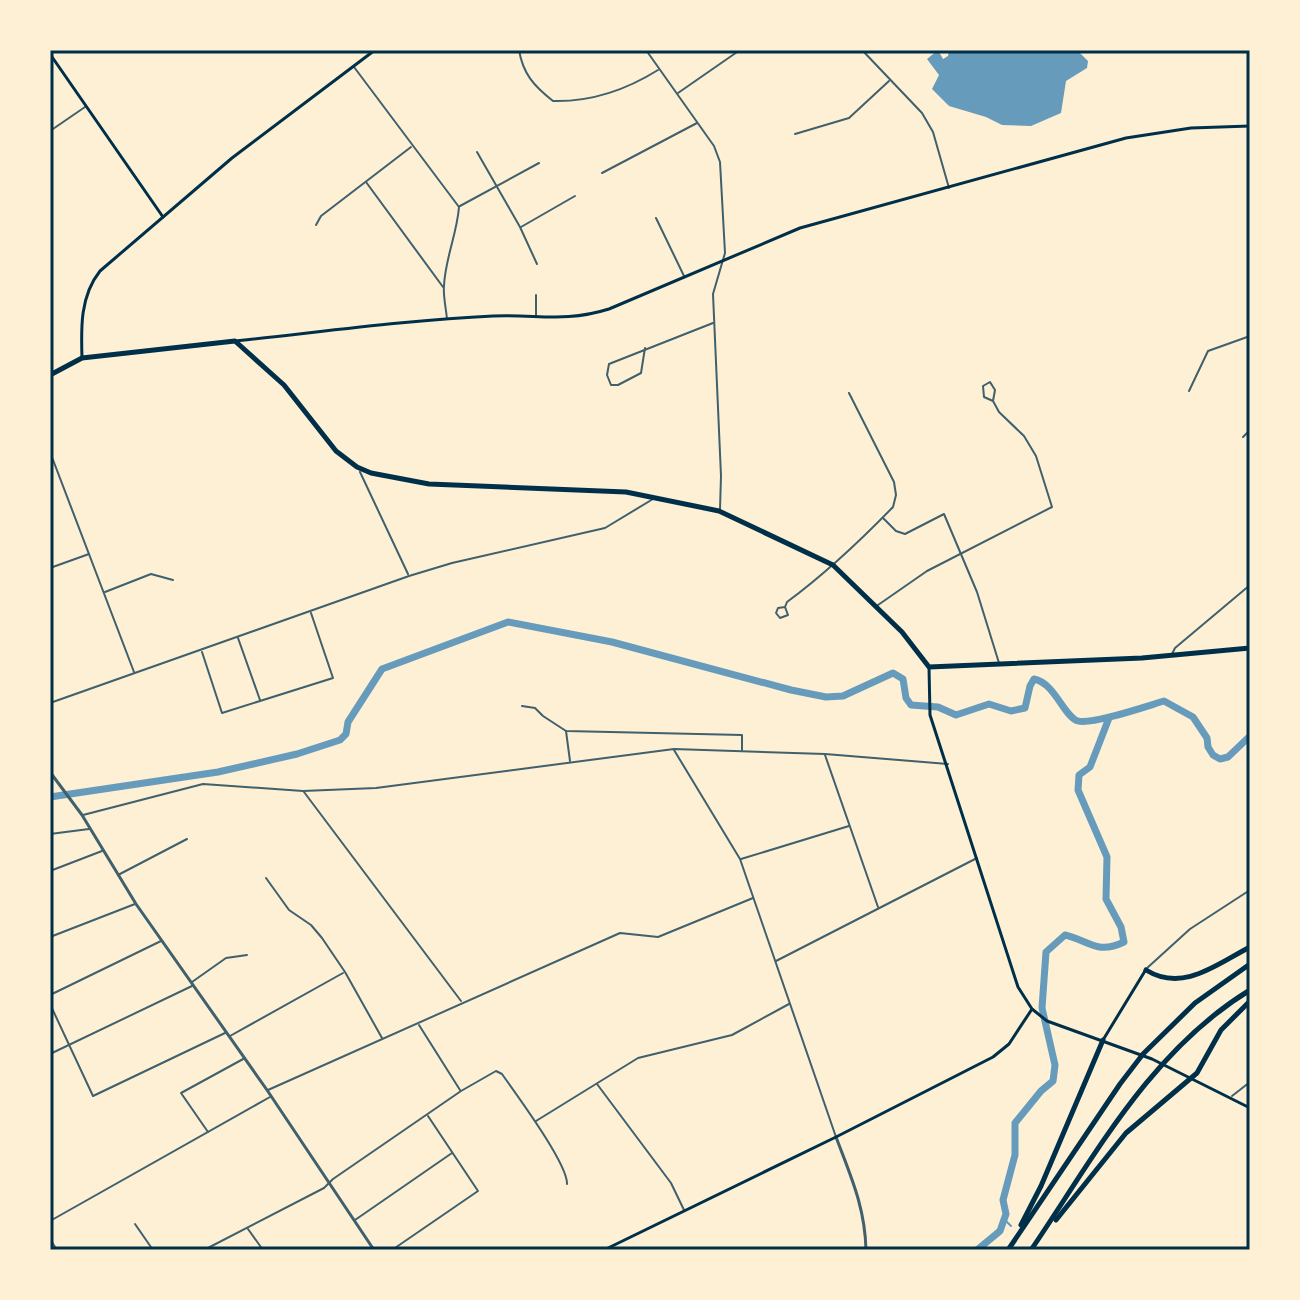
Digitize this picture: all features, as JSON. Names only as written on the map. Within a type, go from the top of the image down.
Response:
[{"type":"highway","points":[[50,375],[82,358],[235,341],[284,385],[336,451],[357,467],[371,473],[429,484],[626,492],[719,511],[833,565],[916,647],[929,667],[1172,656],[1250,648]]},
{"type":"highway","points":[[1146,970],[1162,978],[1189,978],[1250,947]]},
{"type":"highway","points":[[1008,1250],[1149,1046],[1195,1003],[1250,964]]},
{"type":"highway","points":[[1032,1248],[1135,1095],[1156,1069],[1208,1019],[1250,990]]},
{"type":"highway","points":[[1032,1248],[1126,1133],[1193,1077],[1221,1030],[1250,1001]]},
{"type":"highway","points":[[1008,1250],[1041,1186],[1103,1040]]},
{"type":"main road","points":[[82,358],[83,311],[86,295],[95,277],[230,159],[375,50]]},
{"type":"main road","points":[[50,54],[163,217]]},
{"type":"main road","points":[[235,341],[495,316],[586,316],[800,228],[1126,138],[1191,128],[1250,126]]},
{"type":"main road","points":[[929,667],[929,710],[1018,987],[1032,1009],[1046,1020],[1193,1077],[1250,1108]]},
{"type":"main road","points":[[1103,1040],[1146,970]]},
{"type":"main road","points":[[604,1250],[993,1057],[1009,1044],[1032,1009]]},
{"type":"street","points":[[519,50],[522,66],[534,86],[553,101],[591,99],[637,83],[659,69]]},
{"type":"street","points":[[646,50],[714,146],[720,162],[723,261],[714,284],[721,476],[719,511]]},
{"type":"street","points":[[862,50],[922,113],[933,132],[949,188]]},
{"type":"street","points":[[677,94],[738,51]]},
{"type":"street","points":[[354,67],[459,207],[458,226],[448,256],[443,288],[447,320]]},
{"type":"street","points":[[795,134],[849,118],[890,80]]},
{"type":"street","points":[[50,131],[86,106]]},
{"type":"street","points":[[602,173],[698,123]]},
{"type":"street","points":[[316,225],[321,216],[412,146]]},
{"type":"street","points":[[477,152],[520,227],[537,264]]},
{"type":"street","points":[[459,207],[539,163]]},
{"type":"street","points":[[366,182],[443,288]]},
{"type":"street","points":[[520,227],[575,196]]},
{"type":"street","points":[[656,218],[684,277]]},
{"type":"street","points":[[536,295],[536,317]]},
{"type":"street","points":[[645,348],[641,373],[618,385],[611,385],[607,375],[609,364],[645,348],[715,322]]},
{"type":"street","points":[[1189,391],[1208,351],[1250,336]]},
{"type":"street","points":[[877,606],[927,571],[1052,507],[1036,456],[1024,436],[999,412],[993,401],[984,397],[983,386],[990,382],[995,390],[993,401]]},
{"type":"street","points":[[785,607],[893,507],[896,495],[894,482],[849,393]]},
{"type":"street","points":[[1243,437],[1250,430]]},
{"type":"street","points":[[50,452],[135,673]]},
{"type":"street","points":[[357,467],[409,576]]},
{"type":"street","points":[[50,703],[409,576],[605,528],[656,497]]},
{"type":"street","points":[[883,517],[896,531],[905,534],[944,514],[977,592],[999,663]]},
{"type":"street","points":[[50,568],[89,554]]},
{"type":"street","points":[[104,592],[151,574],[173,580]]},
{"type":"street","points":[[1172,656],[1175,648],[1250,585]]},
{"type":"street","points":[[201,650],[222,713],[333,678],[310,612]]},
{"type":"street","points":[[238,637],[260,701]]},
{"type":"street","points":[[522,706],[535,708],[566,731],[742,735],[742,752]]},
{"type":"street","points":[[566,731],[571,762]]},
{"type":"street","points":[[82,815],[190,785],[218,784],[303,791],[406,785],[674,749],[825,754],[948,764]]},
{"type":"street","points":[[674,749],[740,859],[858,1194],[865,1221],[866,1250]]},
{"type":"street","points":[[825,754],[879,910]]},
{"type":"street","points":[[50,772],[82,815],[117,876],[267,1090],[374,1250]]},
{"type":"street","points":[[303,791],[462,1003]]},
{"type":"street","points":[[740,859],[849,826]]},
{"type":"street","points":[[50,834],[90,828]]},
{"type":"street","points":[[117,876],[187,839]]},
{"type":"street","points":[[50,871],[102,851]]},
{"type":"street","points":[[775,961],[977,858]]},
{"type":"street","points":[[266,878],[289,910],[311,925],[322,938],[345,972],[382,1039]]},
{"type":"street","points":[[1146,970],[1190,929],[1250,890]]},
{"type":"street","points":[[267,1090],[620,933],[658,937],[753,898]]},
{"type":"street","points":[[50,937],[136,904]]},
{"type":"street","points":[[50,995],[162,941]]},
{"type":"street","points":[[50,1054],[192,984],[226,958],[247,955]]},
{"type":"street","points":[[50,1004],[93,1096],[228,1034],[345,972]]},
{"type":"street","points":[[535,1123],[638,1058],[732,1035],[790,1003]]},
{"type":"street","points":[[417,1023],[461,1091]]},
{"type":"street","points":[[208,1133],[181,1093],[245,1058]]},
{"type":"street","points":[[204,1250],[324,1188],[461,1091],[496,1071],[502,1074],[535,1123],[565,1172],[567,1184]]},
{"type":"street","points":[[1231,1097],[1250,1082]]},
{"type":"street","points":[[597,1083],[628,1129],[671,1183],[685,1211]]},
{"type":"street","points":[[50,1221],[271,1097]]},
{"type":"street","points":[[392,1250],[478,1191],[427,1115]]},
{"type":"street","points":[[354,1221],[453,1152]]},
{"type":"street","points":[[135,1224],[153,1250]]},
{"type":"street","points":[[247,1228],[263,1250]]},
{"type":"street","points":[[50,1239],[57,1250]]},
{"type":"water","points":[[938,50],[943,59],[948,56],[949,50],[1077,50],[1088,61],[1087,68],[1066,81],[1061,113],[1031,126],[1002,125],[949,106],[932,89],[939,75],[927,59]]},
{"type":"waterway","points":[[50,797],[218,772],[297,754],[340,740],[382,669],[508,622],[612,642],[826,697],[843,696],[893,673],[903,679],[906,698],[911,705],[938,707],[956,715],[989,704],[1011,711],[1025,708],[1034,679],[1048,687],[1078,721],[1107,718],[1164,701],[1193,717],[1207,738],[1213,755],[1220,759],[1228,757],[1250,736]]},
{"type":"waterway","points":[[977,1250],[1000,1231],[1006,1214],[1003,1200],[1015,1155],[1015,1123],[1053,1081],[1055,1065],[1042,1008],[1046,952],[1065,935],[1100,947],[1124,942],[1121,927],[1106,899],[1107,857],[1078,790],[1079,775],[1090,767],[1109,718]]},
{"type":"waterway","points":[[1004,1219],[1011,1226]]}]
